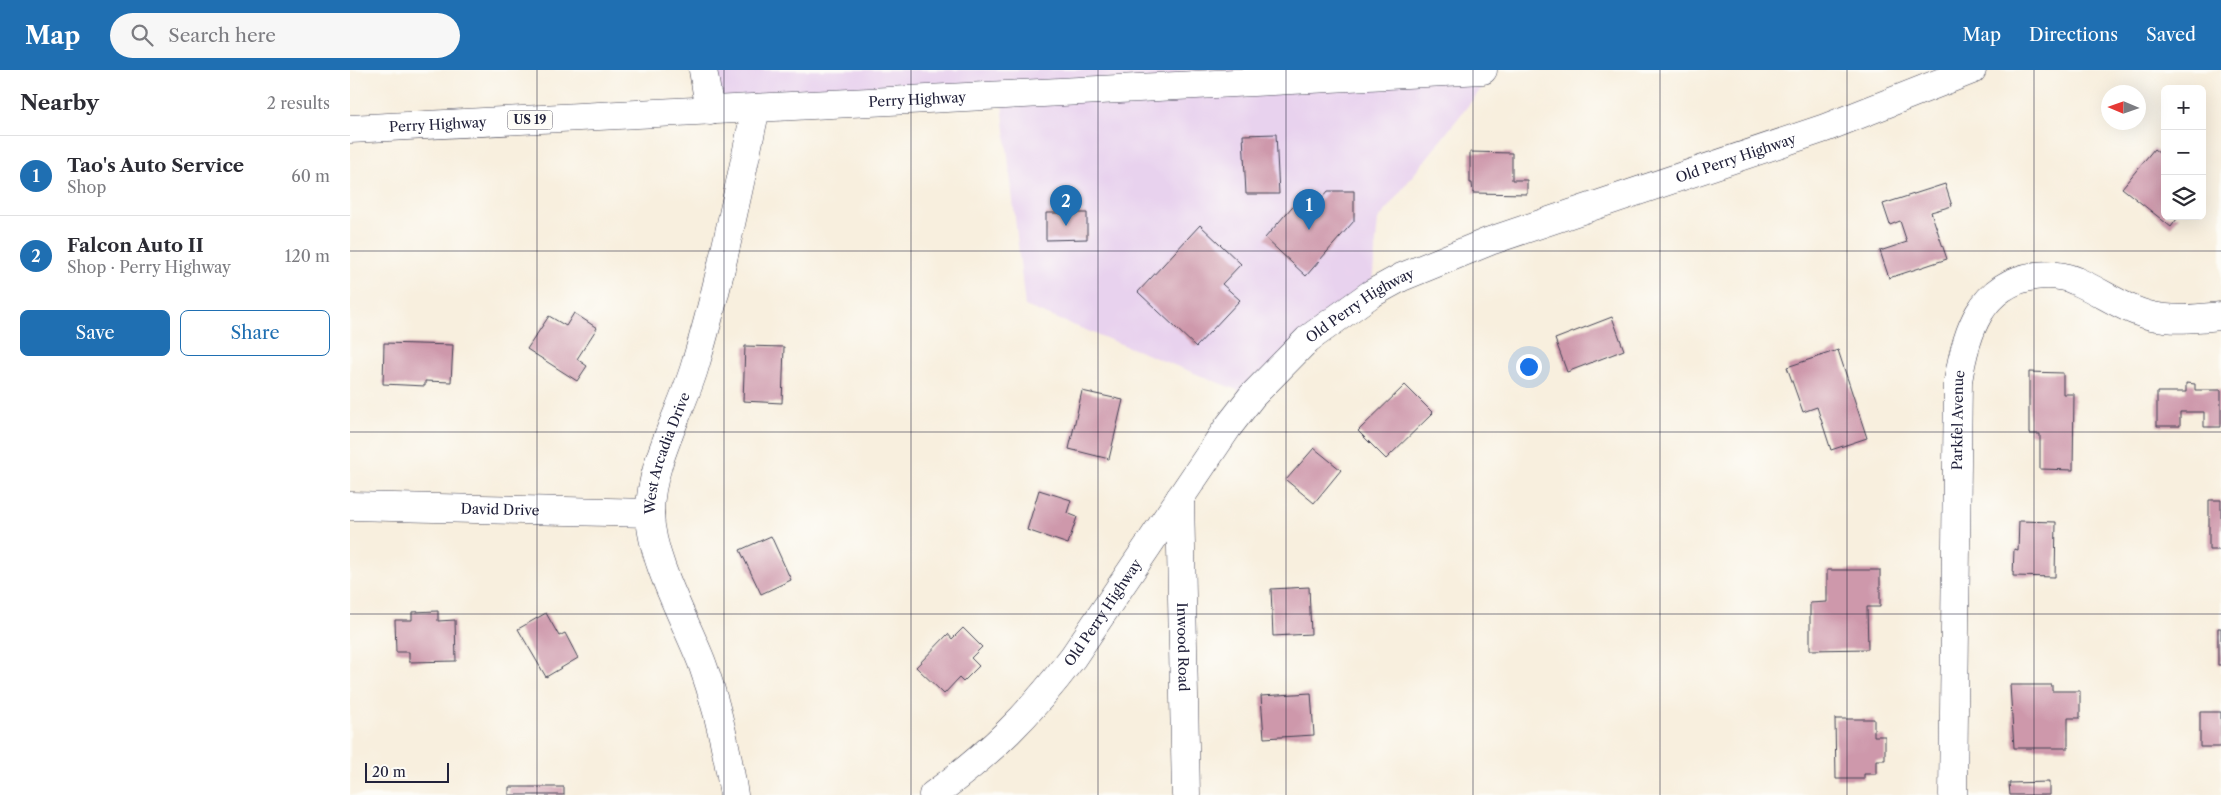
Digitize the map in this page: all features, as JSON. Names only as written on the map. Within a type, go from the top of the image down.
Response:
[{"type":"street","points":[[703,70],[710,111]]},
{"type":"street","name":"Perry Highway","points":[[350,129],[1483,70]]},
{"type":"street","name":"Old Perry Highway","points":[[933,795],[997,745],[1049,689],[1228,427],[1280,365],[1308,338],[1336,317],[1394,282],[1490,241],[1824,128],[1972,70]]},
{"type":"street","name":"West Arcadia Drive","points":[[734,795],[713,698],[702,664],[661,563],[653,538],[650,513],[658,468],[703,338],[756,108]]},
{"type":"street","name":"Parkfel Avenue","points":[[1953,795],[1958,381],[1963,350],[1972,326],[1985,303],[2000,290],[2022,278],[2051,274],[2075,280],[2127,308],[2153,316],[2183,319],[2221,316]]},
{"type":"street","name":"Inwood Road","points":[[1180,498],[1186,795]]},
{"type":"street","name":"David Drive","points":[[350,506],[650,513]]},
{"type":"shaded area","points":[[703,70],[1496,70],[1378,220],[1371,294],[1252,396],[1025,306],[1001,95],[710,111]]},
{"type":"building","points":[[1276,134],[1279,194],[1246,194],[1243,135]]},
{"type":"building","points":[[2154,149],[2161,155],[2161,219],[2122,188]]},
{"type":"building","points":[[1470,152],[1512,153],[1512,180],[1527,180],[1527,194],[1473,193],[1472,183],[1470,183]]},
{"type":"building","points":[[1945,184],[1952,206],[1931,212],[1947,259],[1889,278],[1880,251],[1907,242],[1900,221],[1890,225],[1883,204]]},
{"type":"building","points":[[1328,191],[1354,191],[1354,221],[1306,276],[1265,238],[1305,192],[1319,202]]},
{"type":"building","points":[[1046,213],[1087,213],[1087,239],[1046,240]]},
{"type":"building","points":[[2162,220],[2176,220],[2171,227]]},
{"type":"building","points":[[1200,225],[1241,264],[1222,284],[1240,300],[1196,347],[1138,292]]},
{"type":"building","points":[[574,313],[597,328],[577,359],[587,366],[577,381],[527,349],[549,316],[566,326]]},
{"type":"building","points":[[1612,317],[1624,350],[1567,372],[1555,339]]},
{"type":"building","points":[[384,343],[453,345],[451,382],[425,381],[425,386],[383,384]]},
{"type":"building","points":[[745,346],[784,347],[782,403],[743,401]]},
{"type":"building","points":[[1838,350],[1867,438],[1831,450],[1817,407],[1803,412],[1787,367]]},
{"type":"building","points":[[2029,372],[2063,373],[2063,394],[2074,394],[2073,470],[2040,469],[2040,434],[2029,434]]},
{"type":"building","points":[[2186,383],[2195,384],[2195,390],[2221,390],[2221,427],[2204,427],[2204,412],[2180,412],[2180,426],[2157,426],[2157,392],[2186,392]]},
{"type":"building","points":[[1405,385],[1433,413],[1386,459],[1358,431]]},
{"type":"building","points":[[1082,391],[1123,400],[1109,459],[1069,449]]},
{"type":"building","points":[[1314,448],[1341,470],[1314,503],[1286,480]]},
{"type":"building","points":[[1039,490],[1071,500],[1067,513],[1077,517],[1068,544],[1027,530]]},
{"type":"building","points":[[2209,500],[2221,500],[2221,550],[2209,550]]},
{"type":"building","points":[[2019,521],[2056,522],[2055,577],[2013,576],[2014,549],[2018,550]]},
{"type":"building","points":[[771,536],[791,580],[761,594],[740,550]]},
{"type":"building","points":[[1827,570],[1880,570],[1880,607],[1867,607],[1868,649],[1810,650],[1810,603],[1827,602]]},
{"type":"building","points":[[1309,587],[1311,634],[1273,636],[1271,589]]},
{"type":"building","points":[[438,611],[438,621],[455,620],[456,661],[409,662],[409,652],[396,652],[395,620],[412,620],[412,612]]},
{"type":"building","points":[[546,613],[559,636],[565,633],[578,658],[546,677],[518,629]]},
{"type":"building","points":[[963,628],[982,647],[971,658],[979,666],[963,682],[959,678],[944,694],[916,667],[948,634],[952,639]]},
{"type":"building","points":[[2218,628],[2221,628],[2221,665],[2218,665]]},
{"type":"building","points":[[2010,685],[2052,685],[2052,691],[2080,691],[2080,718],[2068,718],[2068,748],[2014,748]]},
{"type":"building","points":[[1311,693],[1314,735],[1264,738],[1261,696]]},
{"type":"building","points":[[2200,712],[2221,712],[2221,747],[2200,747]]},
{"type":"building","points":[[1835,719],[1874,719],[1874,736],[1885,736],[1885,760],[1876,760],[1876,774],[1864,774],[1864,779],[1836,779]]},
{"type":"building","points":[[2049,782],[2049,795],[2010,795],[2009,783]]},
{"type":"building","points":[[509,787],[564,787],[564,795],[509,795]]},
{"type":"place","name":"Falcon Auto II","points":[[1066,226]]},
{"type":"place","name":"Tao's Auto Service","points":[[1309,230]]}]
